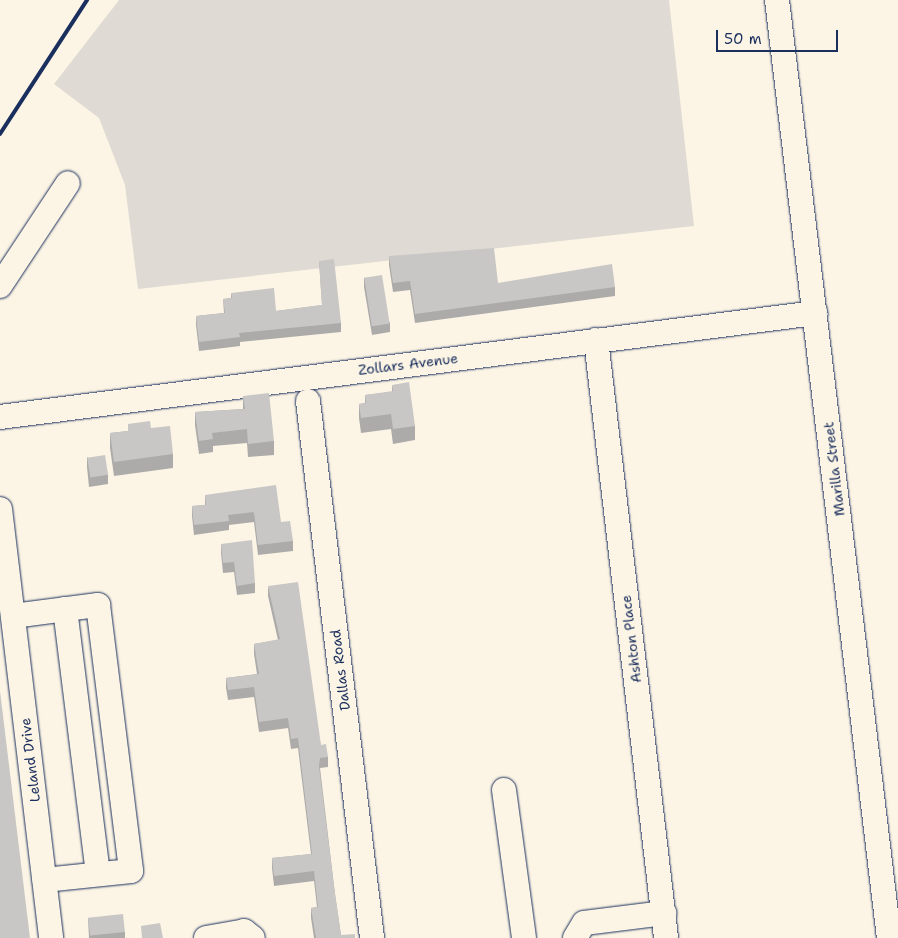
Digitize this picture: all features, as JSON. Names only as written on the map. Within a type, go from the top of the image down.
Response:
[{"type":"street","name":"Marilla Street","points":[[777,0],[889,938]]},
{"type":"street","points":[[0,286],[68,183]]},
{"type":"street","name":"Zollars Avenue","points":[[0,417],[815,313]]},
{"type":"street","name":"Ashton Place","points":[[596,340],[666,938]]},
{"type":"street","name":"Dallas Road","points":[[308,401],[372,938]]},
{"type":"street","name":"Leland Drive","points":[[0,509],[51,938]]},
{"type":"street","points":[[13,616],[98,605],[131,871],[44,880]]},
{"type":"street","points":[[65,610],[98,874]]},
{"type":"street","points":[[504,790],[524,938]]},
{"type":"street","points":[[575,938],[584,923],[664,913]]},
{"type":"street","points":[[206,938],[244,931],[253,938]]},
{"type":"shaded area","points":[[119,0],[669,0],[694,226],[138,289],[125,185],[99,118],[54,84]]},
{"type":"building","points":[[494,248],[498,283],[612,264],[615,287],[415,314],[410,281],[393,283],[389,256]]},
{"type":"building","points":[[334,259],[341,323],[239,333],[240,337],[199,342],[196,316],[225,313],[223,299],[232,298],[231,293],[274,288],[276,311],[322,305],[319,261]]},
{"type":"building","points":[[382,275],[390,323],[372,326],[364,278]]},
{"type":"building","points":[[409,382],[415,426],[393,429],[391,414],[361,418],[359,404],[366,403],[365,395],[393,391],[392,385]]},
{"type":"building","points":[[269,393],[274,441],[248,444],[247,429],[212,433],[213,439],[199,441],[195,412],[245,409],[243,396]]},
{"type":"building","points":[[150,421],[151,428],[170,426],[173,454],[114,462],[110,433],[128,431],[128,424]]},
{"type":"building","points":[[105,455],[108,475],[90,478],[87,458]]},
{"type":"building","points":[[276,485],[281,522],[290,521],[293,541],[258,545],[254,512],[228,515],[229,521],[194,525],[192,506],[206,505],[205,495]]},
{"type":"building","points":[[252,540],[255,583],[237,586],[234,562],[223,563],[221,544]]},
{"type":"building","points":[[298,582],[321,745],[326,744],[328,757],[320,758],[319,766],[341,935],[355,934],[355,938],[316,938],[311,908],[318,907],[314,871],[274,876],[272,858],[312,854],[298,738],[291,739],[288,718],[259,722],[254,687],[228,690],[226,678],[259,674],[254,644],[280,639],[268,586]]},
{"type":"building","points":[[0,691],[30,938],[0,938]]},
{"type":"building","points":[[123,914],[125,932],[90,936],[88,918]]},
{"type":"building","points":[[160,923],[163,938],[142,938],[141,926]]},
{"type":"railway","points":[[0,134],[87,0]]}]
